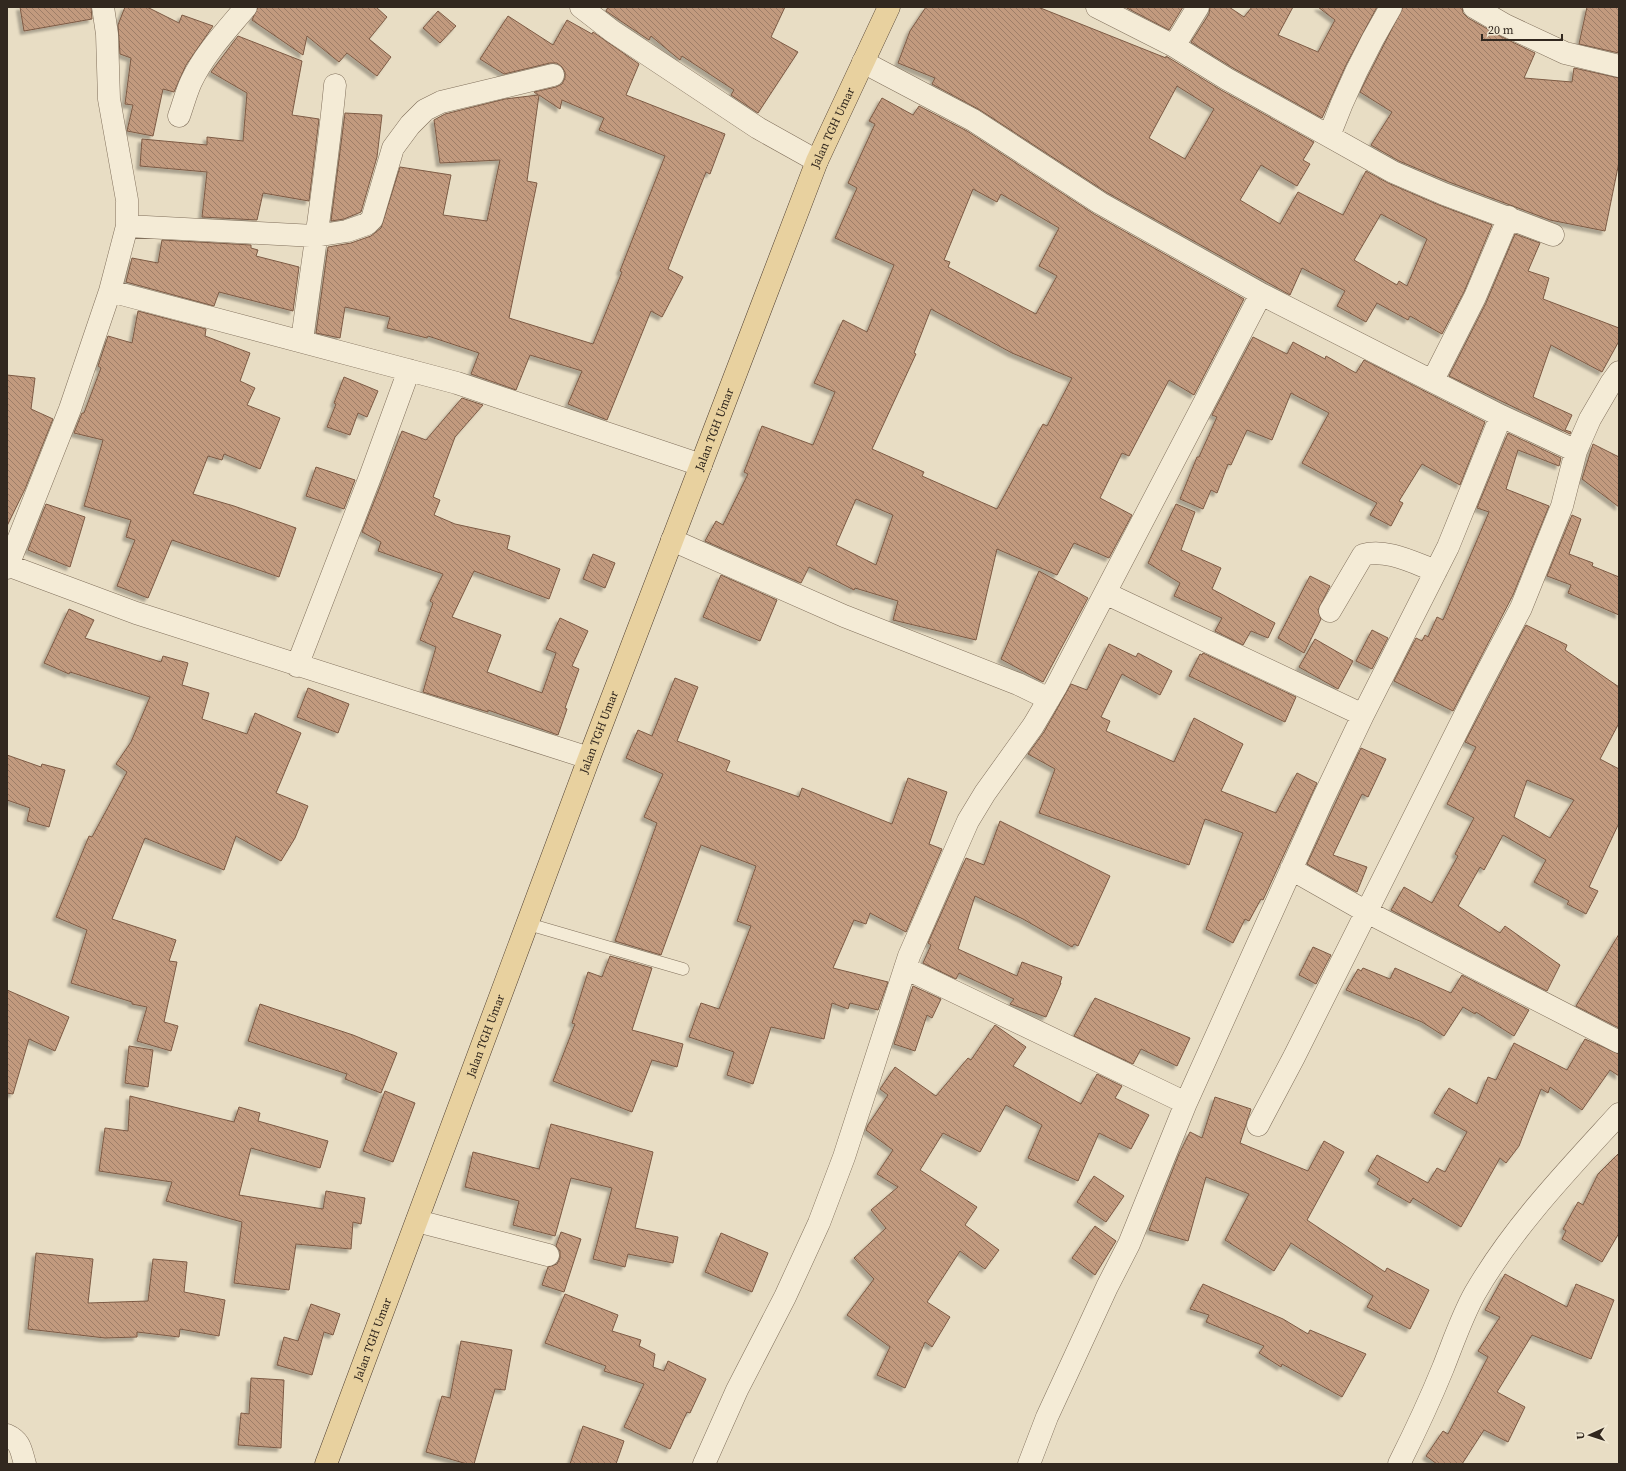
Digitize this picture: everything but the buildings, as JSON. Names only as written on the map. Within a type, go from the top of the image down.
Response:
[{"type":"main road","name":"Jalan TGH Umar","points":[[326,1464],[589,758],[817,161],[889,7]]},
{"type":"street","points":[[103,7],[107,34],[109,99],[127,200],[127,226],[110,290],[70,409],[7,566],[136,613],[297,666],[589,758]]},
{"type":"street","points":[[179,116],[192,81],[209,52],[246,7]]},
{"type":"street","points":[[581,7],[612,31],[758,128],[817,161]]},
{"type":"street","points":[[1097,7],[1174,46],[1227,80],[1393,172],[1444,194],[1553,235]]},
{"type":"street","points":[[1174,46],[1198,7]]},
{"type":"street","points":[[1329,136],[1347,88],[1362,56],[1391,7]]},
{"type":"street","points":[[1474,7],[1505,25],[1565,53],[1619,66]]},
{"type":"street","points":[[863,62],[973,120],[1100,203],[1261,294],[1433,380],[1501,416],[1576,451]]},
{"type":"street","points":[[127,226],[315,236],[347,231],[367,224],[372,219],[393,148],[410,124],[425,110],[441,102],[553,75]]},
{"type":"street","points":[[302,341],[315,236],[325,175],[335,84]]},
{"type":"street","points":[[1433,380],[1475,298],[1508,217]]},
{"type":"street","points":[[110,290],[457,383],[701,465]]},
{"type":"street","points":[[704,1464],[737,1390],[785,1297],[818,1223],[844,1157],[905,968],[968,821],[985,793],[1033,726],[1049,699],[1261,294]]},
{"type":"street","points":[[297,666],[370,477],[409,370]]},
{"type":"street","points":[[1258,1125],[1294,1057],[1365,912],[1447,753],[1476,693],[1521,608],[1562,506],[1576,451],[1590,419],[1619,372]]},
{"type":"street","points":[[1029,1464],[1054,1403],[1107,1287],[1129,1244],[1186,1103],[1290,869],[1363,715],[1448,547],[1501,416]]},
{"type":"street","points":[[672,540],[844,616],[1018,684],[1049,699]]},
{"type":"street","points":[[1330,611],[1363,555],[1371,553],[1390,555],[1436,571]]},
{"type":"street","points":[[1105,593],[1363,715]]},
{"type":"street","points":[[1290,869],[1365,912],[1619,1042]]},
{"type":"street","points":[[905,968],[1186,1103]]},
{"type":"street","points":[[1399,1464],[1419,1425],[1463,1318],[1486,1275],[1519,1229],[1619,1114]]},
{"type":"street","points":[[417,1221],[548,1255]]},
{"type":"street","points":[[7,1435],[14,1438],[21,1448],[25,1464]]},
{"type":"lane","points":[[528,924],[683,969]]}]
